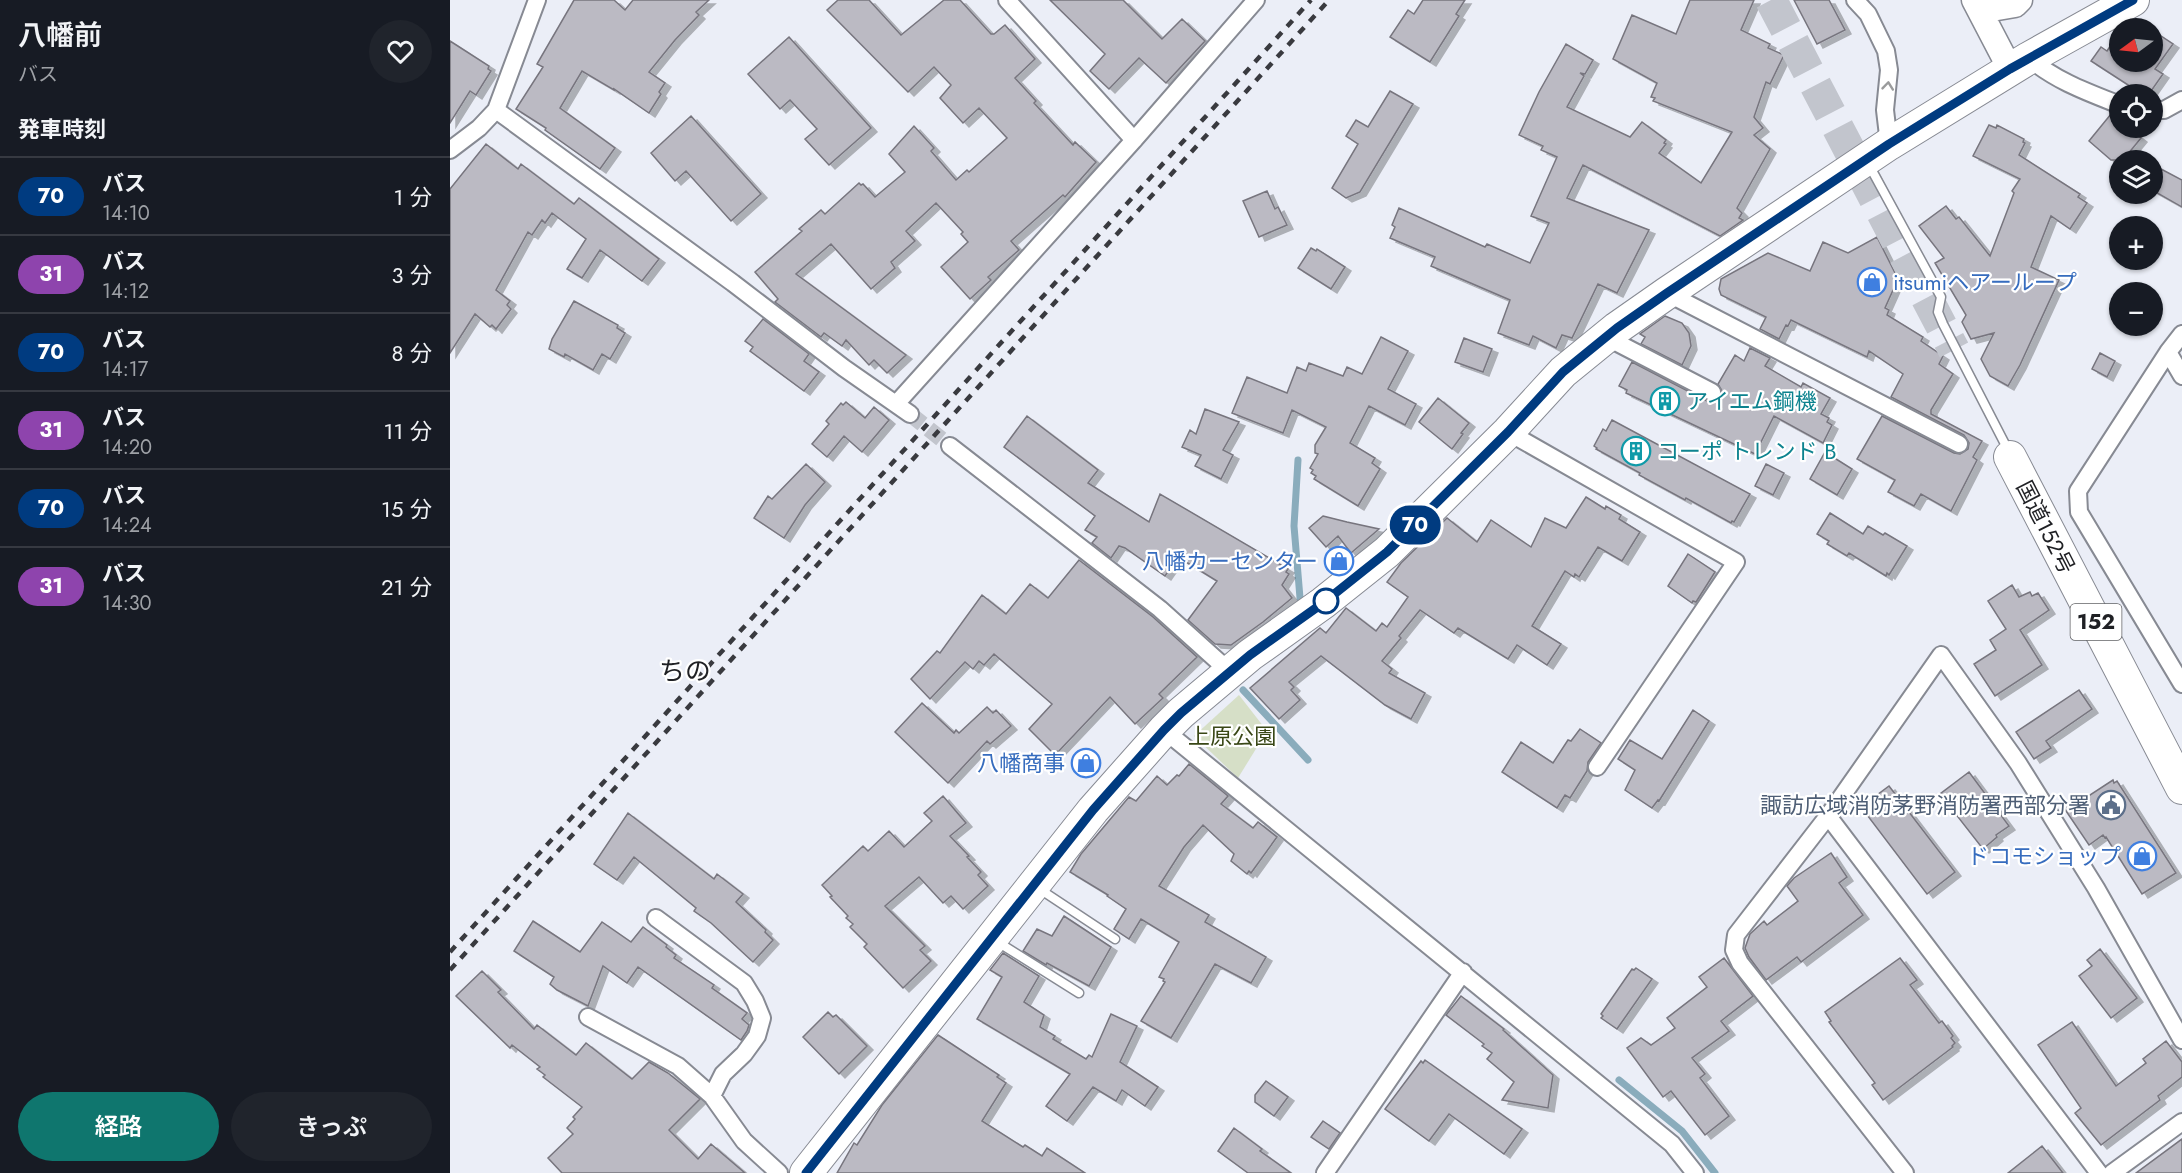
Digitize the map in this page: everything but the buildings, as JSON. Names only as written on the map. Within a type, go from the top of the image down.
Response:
[{"type":"highway","points":[[806,1173],[1093,810],[1164,730],[1230,672],[1387,552],[1508,432],[1563,372],[1606,337],[1667,293],[1877,152],[2020,64],[2133,0]]},
{"type":"highway","name":"国道152号","points":[[2008,451],[2182,788]]},
{"type":"main road","points":[[1977,6],[2015,5],[2020,0]]},
{"type":"main road","points":[[1977,6],[2020,64]]},
{"type":"street","points":[[450,150],[472,134],[496,110],[537,0]]},
{"type":"street","points":[[1007,0],[1134,140]]},
{"type":"street","points":[[496,110],[733,283],[844,368],[903,409],[1256,0]]},
{"type":"street","points":[[1855,0],[1868,14],[1886,51],[1889,70],[1885,110],[1877,152]]},
{"type":"street","points":[[2020,64],[2109,101]]},
{"type":"street","points":[[2163,110],[2182,100]]},
{"type":"street","points":[[1667,293],[1959,444]]},
{"type":"street","points":[[2182,334],[2078,491],[2079,512],[2182,684]]},
{"type":"street","points":[[1606,337],[1712,393]]},
{"type":"street","points":[[2168,352],[2182,376]]},
{"type":"street","points":[[1508,432],[1736,562],[1597,767]]},
{"type":"street","points":[[950,446],[1160,609],[1230,672]]},
{"type":"street","points":[[1905,1173],[1740,963],[1734,950],[1736,935],[1827,816],[1941,655],[2018,763],[2096,888],[2182,1040]]},
{"type":"street","points":[[1164,730],[1672,1144],[1695,1173]]},
{"type":"street","points":[[1827,816],[2099,1173]]},
{"type":"street","points":[[656,918],[744,983],[762,1018],[757,1036],[744,1054],[723,1074],[712,1096]]},
{"type":"street","points":[[1325,1173],[1463,972]]},
{"type":"street","points":[[588,1017],[678,1066],[712,1096],[744,1141],[779,1173]]},
{"type":"street","points":[[2112,1173],[2182,1122]]},
{"type":"lane","points":[[1877,152],[1941,297],[1938,312],[1942,324],[2008,451]]},
{"type":"lane","points":[[1035,886],[1115,939]]},
{"type":"lane","points":[[993,939],[1079,993]]},
{"type":"green space","name":"上原公園","points":[[1239,695],[1267,731],[1238,778],[1194,736]]},
{"type":"waterway","points":[[1298,460],[1294,526],[1300,598]]},
{"type":"waterway","points":[[1243,690],[1308,760]]},
{"type":"waterway","points":[[1619,1080],[1682,1131],[1715,1173]]},
{"type":"tunnel","points":[[1771,0],[1954,350]]},
{"type":"tunnel","points":[[910,414],[950,446]]},
{"type":"railway","points":[[450,952],[1311,0]]},
{"type":"railway","points":[[450,970],[1329,0]]},
{"type":"bus line","name":"70","points":[[806,1173],[1093,810],[1164,730],[1250,655],[1323,603],[1387,552],[1508,432],[1563,372],[1617,328],[1667,293],[1889,144],[2010,69],[2133,0]]},
{"type":"place","name":"itsumiヘアーループ","points":[[1872,282]]},
{"type":"place","name":"アイエム鋼機","points":[[1665,401]]},
{"type":"place","name":"コーポ トレンド B","points":[[1636,451]]},
{"type":"place","name":"八幡カーセンター","points":[[1339,561]]},
{"type":"place","name":"八幡商事","points":[[1086,763]]},
{"type":"place","name":"諏訪広域消防茅野消防署西部分署","points":[[2111,805]]},
{"type":"place","name":"ドコモショップ","points":[[2142,856]]},
{"type":"district","name":"ちの","points":[[685,671]]}]
